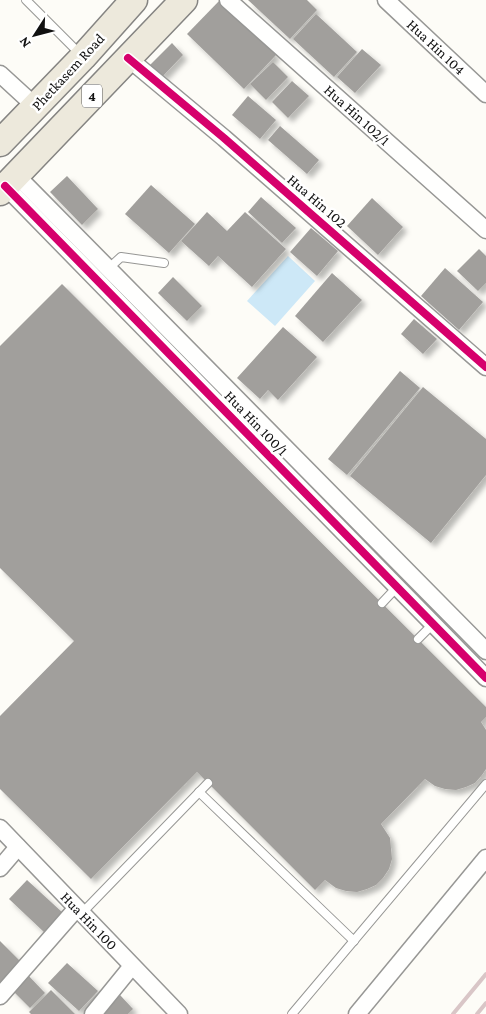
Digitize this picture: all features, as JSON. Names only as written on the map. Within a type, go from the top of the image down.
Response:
[{"type":"main road","name":"Phetkasem Road","points":[[0,143],[83,57],[134,0]]},
{"type":"main road","name":"4","points":[[7,184],[184,0]]},
{"type":"street","name":"Hua Hin 102/1","points":[[228,0],[486,230]]},
{"type":"street","name":"Hua Hin 104","points":[[386,0],[486,94]]},
{"type":"street","name":"Hua Hin 102","points":[[128,58],[224,138],[486,367]]},
{"type":"street","points":[[0,74],[35,106]]},
{"type":"street","name":"Hua Hin 100/1","points":[[7,184],[109,268],[486,651]]},
{"type":"street","name":"Hua Hin 100/1","points":[[7,184],[486,678]]},
{"type":"street","points":[[397,587],[410,574]]},
{"type":"street","points":[[433,624],[446,611]]},
{"type":"street","name":"Hua Hin 100","points":[[0,828],[178,1014]]},
{"type":"street","points":[[0,868],[18,847]]},
{"type":"street","points":[[357,1014],[486,858]]},
{"type":"street","points":[[0,996],[79,912]]},
{"type":"street","points":[[93,1014],[132,966]]},
{"type":"lane","points":[[26,0],[83,57]]},
{"type":"lane","points":[[109,268],[120,257],[164,263]]},
{"type":"lane","points":[[382,603],[397,587]]},
{"type":"lane","points":[[418,639],[433,624]]},
{"type":"lane","points":[[79,912],[208,783]]},
{"type":"lane","points":[[292,1014],[486,784]]},
{"type":"lane","points":[[199,792],[354,941]]},
{"type":"water","points":[[288,256],[315,281],[275,326],[247,301]]},
{"type":"building","points":[[220,0],[276,55],[244,89],[187,34]]},
{"type":"building","points":[[248,0],[307,0],[317,10],[290,39]]},
{"type":"building","points":[[316,14],[357,52],[334,77],[293,39]]},
{"type":"building","points":[[172,43],[183,55],[162,77],[150,65]]},
{"type":"building","points":[[362,49],[381,65],[355,93],[337,77]]},
{"type":"building","points":[[273,62],[288,77],[266,100],[250,84]]},
{"type":"building","points":[[292,81],[309,96],[288,118],[272,102]]},
{"type":"building","points":[[248,96],[276,120],[260,139],[232,115]]},
{"type":"building","points":[[280,126],[319,160],[307,174],[268,140]]},
{"type":"building","points":[[67,176],[98,209],[82,225],[50,192]]},
{"type":"building","points":[[151,185],[195,224],[169,253],[125,214]]},
{"type":"building","points":[[261,197],[296,228],[282,243],[248,212]]},
{"type":"building","points":[[372,198],[403,227],[378,255],[347,226]]},
{"type":"building","points":[[207,212],[227,231],[245,212],[286,249],[252,287],[218,256],[209,266],[181,241]]},
{"type":"building","points":[[311,228],[338,251],[317,276],[290,252]]},
{"type":"building","points":[[479,249],[486,256],[486,283],[478,291],[457,271]]},
{"type":"building","points":[[445,268],[483,302],[459,330],[421,296]]},
{"type":"building","points":[[332,273],[362,300],[323,342],[295,316]]},
{"type":"building","points":[[173,277],[202,306],[187,321],[158,293]]},
{"type":"building","points":[[62,284],[486,707],[486,717],[481,722],[486,730],[486,769],[475,783],[456,790],[435,786],[425,779],[381,824],[390,838],[392,859],[389,869],[376,885],[357,892],[346,891],[336,888],[325,880],[315,890],[197,772],[91,879],[0,789],[0,716],[74,641],[0,568],[0,346]]},
{"type":"building","points":[[414,319],[437,339],[423,354],[401,334]]},
{"type":"building","points":[[283,327],[317,357],[278,400],[268,390],[260,399],[237,378]]},
{"type":"building","points":[[400,371],[420,388],[347,475],[328,459]]},
{"type":"building","points":[[423,387],[486,439],[486,475],[431,543],[350,476]]},
{"type":"building","points":[[27,880],[63,913],[45,933],[9,899]]},
{"type":"building","points":[[0,941],[22,963],[0,985]]},
{"type":"building","points":[[67,963],[98,991],[79,1011],[48,983]]},
{"type":"building","points":[[26,973],[45,993],[30,1008],[10,988]]},
{"type":"building","points":[[51,990],[75,1014],[31,1014],[29,1012]]},
{"type":"building","points":[[120,995],[133,1009],[128,1014],[100,1014]]},
{"type":"railway","points":[[453,1014],[486,974]]},
{"type":"railway","points":[[477,1014],[486,1003]]},
{"type":"cycle path","points":[[128,58],[224,138],[486,367]]},
{"type":"cycle path","points":[[5,186],[486,678]]}]
